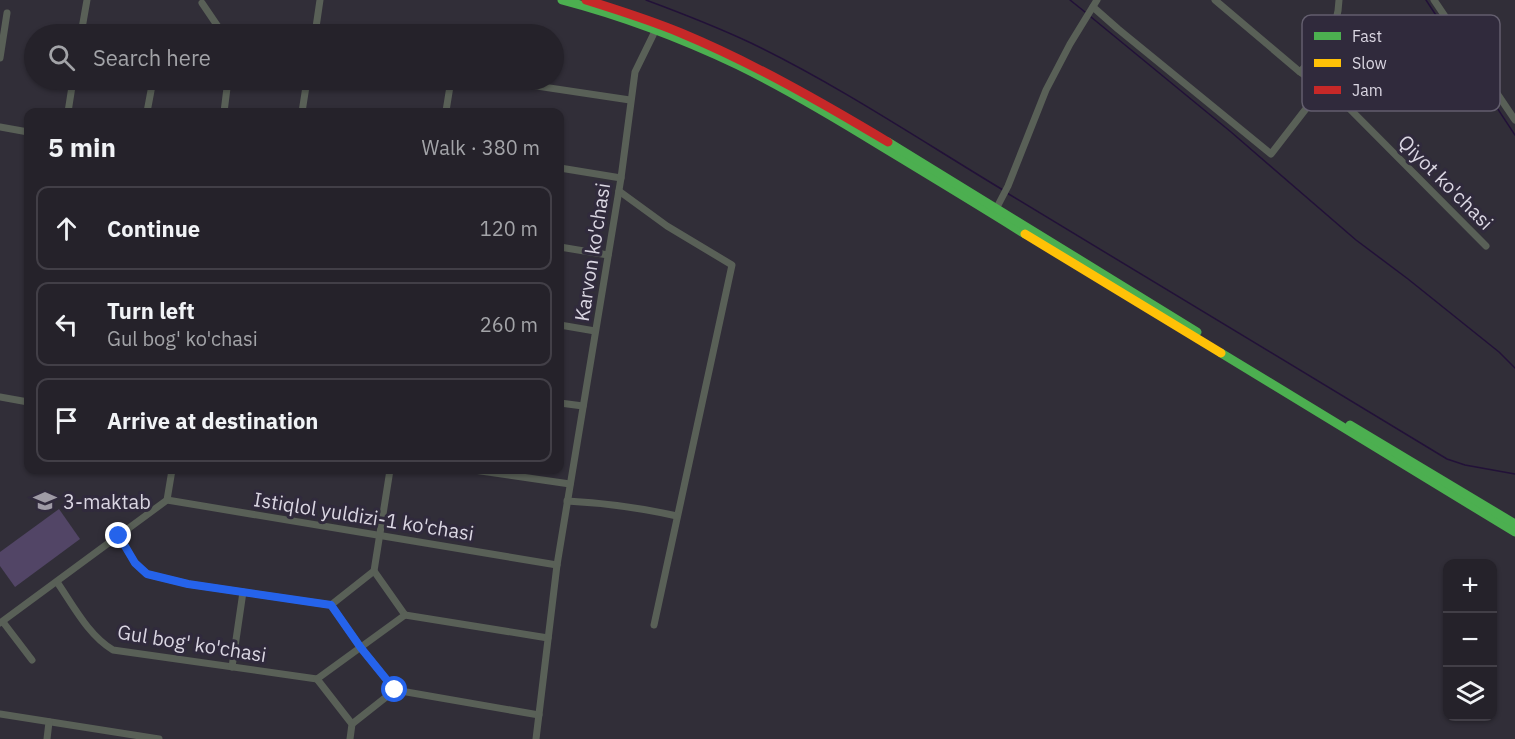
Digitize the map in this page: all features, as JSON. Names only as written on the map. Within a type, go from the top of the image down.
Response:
[{"type":"main road","points":[[562,0],[657,28]]},
{"type":"main road","points":[[586,0],[710,52],[764,78],[830,115],[1515,524]]},
{"type":"main road","points":[[995,212],[1515,532]]},
{"type":"street","points":[[83,24],[87,0]]},
{"type":"street","points":[[316,24],[320,0]]},
{"type":"street","name":"Qiyot ko'chasi","points":[[1215,0],[1300,72]]},
{"type":"street","points":[[1338,15],[1339,0]]},
{"type":"street","points":[[1434,0],[1444,15]]},
{"type":"street","points":[[202,3],[216,24]]},
{"type":"street","points":[[995,212],[1008,186],[1046,90],[1094,5],[1118,29],[1271,154],[1304,111]]},
{"type":"street","points":[[0,58],[7,13]]},
{"type":"street","name":"Karvon ko'chasi","points":[[536,739],[557,565],[619,191],[630,100],[635,72],[657,28]]},
{"type":"street","points":[[69,108],[71,90]]},
{"type":"street","points":[[148,108],[151,90]]},
{"type":"street","points":[[224,108],[227,90]]},
{"type":"street","points":[[303,108],[305,90]]},
{"type":"street","points":[[446,108],[449,90]]},
{"type":"street","points":[[563,90],[630,100]]},
{"type":"street","points":[[1500,98],[1515,120]]},
{"type":"street","name":"Qiyot ko'chasi","points":[[1352,111],[1486,246]]},
{"type":"street","points":[[0,127],[24,131]]},
{"type":"street","points":[[564,169],[621,178]]},
{"type":"street","points":[[619,191],[667,226],[732,265],[654,624]]},
{"type":"street","points":[[564,248],[608,255]]},
{"type":"street","points":[[564,326],[596,331]]},
{"type":"street","points":[[0,397],[24,401]]},
{"type":"street","points":[[564,404],[583,406]]},
{"type":"street","points":[[32,660],[1,623],[167,500],[171,474]]},
{"type":"street","points":[[331,605],[374,571],[389,474]]},
{"type":"street","points":[[501,474],[570,484]]},
{"type":"street","name":"Istiqlol yuldizi-1 ko'chasi","points":[[167,500],[557,565]]},
{"type":"street","points":[[567,501],[618,505],[677,516]]},
{"type":"street","points":[[119,536],[135,563],[147,574],[188,584],[331,605],[361,648],[395,690],[539,715]]},
{"type":"street","points":[[374,571],[405,615],[548,638]]},
{"type":"street","name":"Gul bog' ko'chasi","points":[[57,582],[103,644],[113,650],[317,679]]},
{"type":"street","points":[[232,667],[243,592]]},
{"type":"street","points":[[352,724],[317,679],[405,615]]},
{"type":"street","points":[[350,739],[352,724],[395,690]]},
{"type":"street","points":[[0,714],[159,739]]},
{"type":"street","points":[[47,739],[49,722]]},
{"type":"shaded area","points":[[59,509],[80,539],[15,587],[0,566],[0,552]]},
{"type":"waterway","points":[[646,0],[725,31],[783,59],[847,95],[1003,190]]},
{"type":"waterway","points":[[1070,0],[1085,12]]},
{"type":"waterway","points":[[1426,0],[1436,15]]},
{"type":"waterway","points":[[1091,17],[1231,132],[1356,240],[1499,352],[1515,368]]},
{"type":"waterway","points":[[1499,111],[1515,135]]},
{"type":"waterway","points":[[1007,193],[1447,459],[1465,465],[1515,474]]},
{"type":"traffic: fast","points":[[562,0],[652,28],[756,74],[828,114],[1025,234]]},
{"type":"traffic: fast","points":[[888,142],[1197,332]]},
{"type":"traffic: fast","points":[[1221,353],[1515,532]]},
{"type":"traffic: fast","points":[[1350,425],[1515,524]]},
{"type":"traffic: slow","points":[[1025,234],[1221,353]]},
{"type":"traffic: jam","points":[[586,0],[669,28],[734,57],[888,142]]},
{"type":"place","name":"3-maktab","points":[[45,501]]},
{"type":"route","points":[[119,536],[135,563],[147,574],[188,584],[331,605],[361,648],[395,690]]}]
